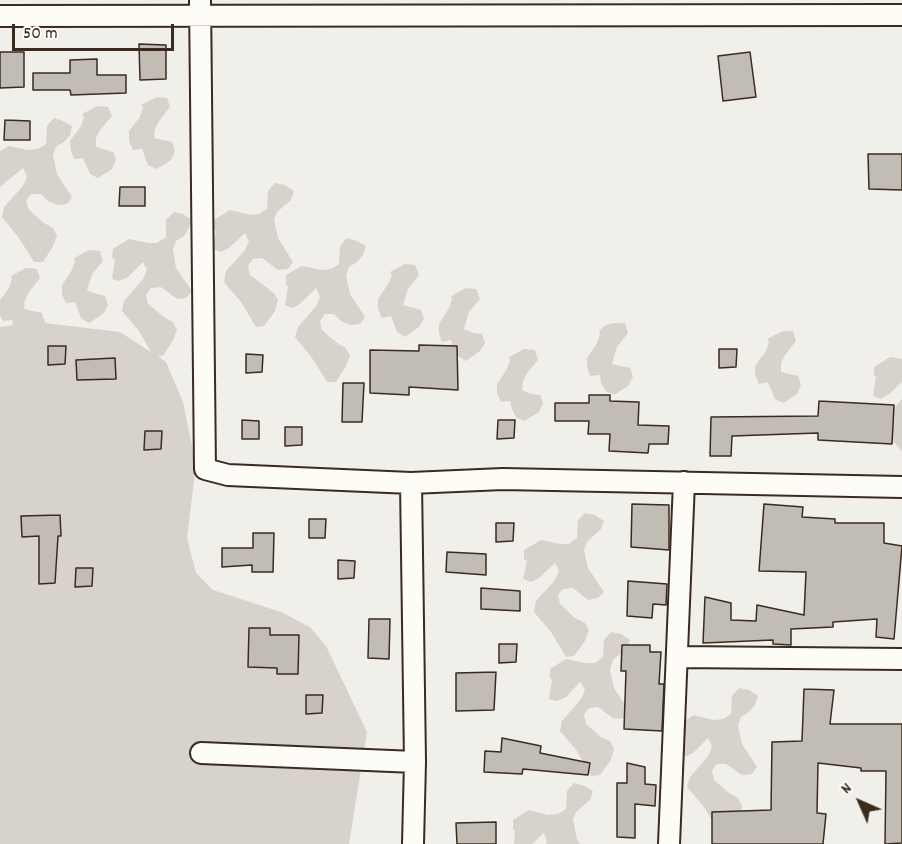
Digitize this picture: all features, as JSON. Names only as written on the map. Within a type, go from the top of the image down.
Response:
[{"type":"street","points":[[200,8],[205,469],[228,475],[411,483],[504,479],[902,488]]},
{"type":"street","points":[[0,16],[200,8],[501,8],[902,15]]},
{"type":"street","points":[[669,844],[684,482]]},
{"type":"street","points":[[411,483],[415,762],[413,844]]},
{"type":"street","points":[[677,657],[902,659]]},
{"type":"street","points":[[201,753],[415,762]]},
{"type":"shaded area","points":[[157,97],[167,98],[170,107],[159,121],[154,138],[172,142],[175,151],[171,160],[157,169],[148,165],[142,149],[133,150],[129,141],[129,131],[140,117],[143,108],[141,105]]},
{"type":"shaded area","points":[[98,106],[108,107],[112,116],[100,130],[96,138],[96,147],[113,152],[116,160],[112,169],[98,178],[90,174],[83,158],[74,159],[70,141],[81,126],[84,117],[82,114]]},
{"type":"shaded area","points":[[54,118],[72,126],[70,135],[56,147],[53,155],[57,174],[72,197],[67,204],[57,205],[48,201],[41,194],[31,194],[26,201],[29,210],[53,228],[57,236],[43,262],[34,262],[2,217],[4,207],[23,186],[27,177],[23,168],[0,187],[0,151],[9,146],[28,150],[38,149],[46,144],[47,126]]},
{"type":"shaded area","points":[[275,183],[285,185],[294,191],[291,200],[277,212],[274,220],[278,238],[293,262],[288,269],[278,270],[262,258],[253,259],[248,266],[250,275],[274,293],[278,300],[275,311],[264,326],[256,327],[241,302],[224,282],[226,271],[245,250],[249,241],[245,233],[229,248],[221,252],[213,249],[216,231],[214,220],[230,210],[250,215],[259,214],[267,209],[268,191]]},
{"type":"shaded area","points":[[174,212],[183,214],[192,220],[184,236],[176,241],[173,249],[176,268],[192,291],[186,298],[177,299],[161,287],[151,288],[146,295],[148,304],[173,322],[177,330],[163,356],[158,356],[166,362],[183,402],[196,465],[187,538],[196,573],[213,590],[281,612],[310,627],[326,646],[367,732],[349,844],[0,844],[0,327],[13,325],[12,320],[3,321],[0,315],[0,300],[9,288],[11,276],[26,268],[37,269],[40,278],[29,292],[24,309],[42,313],[45,323],[120,332],[151,352],[139,331],[122,311],[124,301],[143,279],[147,270],[143,262],[128,277],[119,281],[112,279],[115,260],[112,258],[113,249],[129,239],[157,243],[166,237],[166,220]]},
{"type":"shaded area","points":[[347,238],[366,246],[363,255],[349,267],[346,276],[350,294],[365,317],[360,324],[350,325],[341,321],[334,314],[325,314],[320,321],[322,330],[346,348],[350,356],[336,382],[327,382],[295,337],[298,327],[316,306],[320,297],[316,288],[293,308],[285,305],[288,287],[286,275],[302,266],[321,270],[331,269],[339,264],[340,246]]},
{"type":"shaded area","points":[[89,250],[100,251],[103,261],[92,274],[87,291],[105,296],[108,305],[104,313],[89,323],[81,318],[75,302],[66,303],[62,295],[62,285],[72,270],[74,258]]},
{"type":"shaded area","points":[[405,264],[415,265],[419,275],[408,289],[403,305],[421,310],[424,319],[419,327],[405,337],[397,332],[391,316],[382,318],[378,309],[378,299],[392,275],[390,272]]},
{"type":"shaded area","points":[[466,288],[476,289],[480,299],[469,312],[464,329],[482,334],[485,343],[480,351],[466,361],[453,349],[451,340],[442,342],[439,324],[449,308],[451,296]]},
{"type":"shaded area","points":[[625,323],[628,333],[617,347],[612,364],[630,368],[633,377],[628,386],[614,395],[606,391],[601,383],[600,375],[590,376],[587,358],[597,343],[599,331],[606,325]]},
{"type":"shaded area","points":[[783,331],[793,331],[796,341],[781,363],[781,372],[798,376],[801,385],[797,394],[783,403],[775,399],[768,382],[759,384],[755,375],[755,366],[766,351],[769,342],[767,339]]},
{"type":"shaded area","points":[[524,349],[535,350],[538,360],[527,373],[522,390],[540,395],[543,403],[539,412],[524,421],[516,417],[510,401],[501,402],[497,393],[497,384],[507,369],[509,357]]},
{"type":"shaded area","points":[[890,357],[902,359],[902,382],[881,399],[873,396],[876,377],[874,367]]},
{"type":"shaded area","points":[[902,399],[902,451],[888,436],[886,418]]},
{"type":"shaded area","points":[[585,513],[595,515],[604,521],[601,529],[587,542],[584,550],[588,568],[604,592],[598,598],[588,600],[573,588],[563,589],[558,595],[560,604],[575,618],[585,623],[589,630],[585,641],[574,656],[566,657],[551,632],[534,612],[536,601],[555,580],[559,571],[555,563],[539,578],[531,582],[523,579],[527,561],[524,559],[524,550],[541,540],[569,544],[577,538],[578,520]]},
{"type":"shaded area","points":[[611,632],[621,634],[630,640],[627,648],[613,660],[610,669],[614,688],[629,711],[624,718],[614,719],[598,707],[589,708],[584,715],[586,724],[601,737],[610,741],[614,749],[611,760],[600,775],[591,776],[577,751],[560,731],[562,721],[581,699],[585,690],[580,682],[566,697],[557,701],[549,699],[552,680],[550,669],[566,659],[595,663],[603,657],[604,640]]},
{"type":"shaded area","points":[[739,688],[749,690],[758,696],[755,705],[741,717],[738,725],[742,744],[757,767],[752,774],[742,775],[726,764],[717,764],[712,771],[714,780],[738,798],[742,806],[739,816],[719,832],[704,807],[687,787],[690,777],[709,755],[712,746],[708,738],[693,753],[685,757],[677,755],[678,725],[694,715],[713,720],[723,719],[731,714],[732,696]]},
{"type":"shaded area","points":[[574,783],[593,791],[590,800],[576,812],[573,820],[580,844],[546,844],[544,833],[532,844],[514,844],[513,820],[529,810],[548,815],[558,814],[566,809],[567,791]]},
{"type":"building","points":[[139,44],[166,45],[166,79],[140,80]]},
{"type":"building","points":[[0,52],[24,52],[24,87],[0,88]]},
{"type":"building","points":[[750,52],[756,97],[723,101],[718,56]]},
{"type":"building","points":[[97,59],[97,75],[126,75],[126,93],[71,95],[70,90],[33,90],[33,73],[70,73],[70,60]]},
{"type":"building","points":[[5,120],[30,121],[30,140],[4,140]]},
{"type":"building","points":[[868,154],[902,154],[902,190],[869,189]]},
{"type":"building","points":[[120,187],[145,187],[145,206],[119,206]]},
{"type":"building","points":[[419,345],[457,346],[458,390],[409,387],[409,395],[370,393],[370,350],[419,351]]},
{"type":"building","points":[[48,346],[66,346],[65,364],[48,365]]},
{"type":"building","points":[[719,349],[737,349],[736,367],[719,368]]},
{"type":"building","points":[[246,354],[263,355],[262,372],[246,373]]},
{"type":"building","points":[[115,358],[116,379],[77,380],[76,360]]},
{"type":"building","points":[[343,383],[364,383],[362,422],[342,422]]},
{"type":"building","points":[[589,395],[610,395],[610,401],[639,402],[638,425],[669,426],[668,444],[649,444],[648,453],[609,451],[610,434],[588,434],[589,421],[555,421],[555,403],[589,403]]},
{"type":"building","points":[[819,401],[894,405],[892,444],[818,440],[818,433],[732,436],[731,456],[710,456],[711,417],[818,416]]},
{"type":"building","points":[[242,420],[259,421],[259,439],[242,439]]},
{"type":"building","points":[[498,420],[515,420],[514,438],[497,439]]},
{"type":"building","points":[[285,427],[302,427],[302,445],[285,446]]},
{"type":"building","points":[[145,431],[162,431],[161,449],[144,450]]},
{"type":"building","points":[[632,504],[669,505],[669,550],[631,547]]},
{"type":"building","points":[[764,504],[803,507],[802,517],[835,519],[835,523],[884,523],[884,543],[902,546],[894,639],[876,637],[877,619],[833,622],[833,627],[791,629],[791,645],[773,644],[773,640],[703,643],[705,597],[731,603],[731,620],[756,621],[757,605],[804,615],[806,572],[759,571]]},
{"type":"building","points":[[60,515],[61,536],[58,536],[55,583],[39,584],[39,536],[22,537],[21,516]]},
{"type":"building","points":[[309,519],[326,519],[325,538],[309,538]]},
{"type":"building","points":[[496,523],[514,523],[513,541],[496,542]]},
{"type":"building","points":[[253,533],[274,533],[273,572],[252,572],[252,565],[222,567],[222,548],[253,548]]},
{"type":"building","points":[[447,552],[486,554],[486,575],[446,572]]},
{"type":"building","points":[[338,560],[355,561],[354,578],[338,579]]},
{"type":"building","points":[[76,568],[93,568],[92,586],[75,587]]},
{"type":"building","points":[[628,581],[667,584],[666,605],[653,604],[652,618],[627,616]]},
{"type":"building","points":[[481,588],[520,591],[520,611],[481,609]]},
{"type":"building","points":[[369,619],[390,619],[389,659],[368,658]]},
{"type":"building","points":[[249,628],[270,628],[270,635],[299,635],[298,674],[277,674],[277,668],[248,667]]},
{"type":"building","points":[[499,644],[517,644],[516,662],[499,663]]},
{"type":"building","points":[[622,645],[650,645],[650,652],[661,652],[659,684],[664,684],[662,731],[624,729],[626,671],[621,671]]},
{"type":"building","points":[[496,672],[494,710],[456,711],[456,673]]},
{"type":"building","points":[[804,689],[834,690],[830,724],[902,724],[902,843],[885,844],[886,771],[861,771],[861,768],[818,763],[817,813],[826,814],[823,844],[712,844],[712,812],[771,810],[772,742],[802,741]]},
{"type":"building","points":[[306,695],[323,695],[322,713],[306,714]]},
{"type":"building","points":[[502,738],[541,746],[540,753],[590,763],[588,775],[523,769],[522,774],[484,772],[485,751],[501,752]]},
{"type":"building","points":[[627,763],[645,767],[645,784],[656,785],[655,806],[635,804],[635,838],[617,837],[617,783],[627,783]]},
{"type":"building","points":[[496,822],[496,844],[457,844],[456,823]]}]
